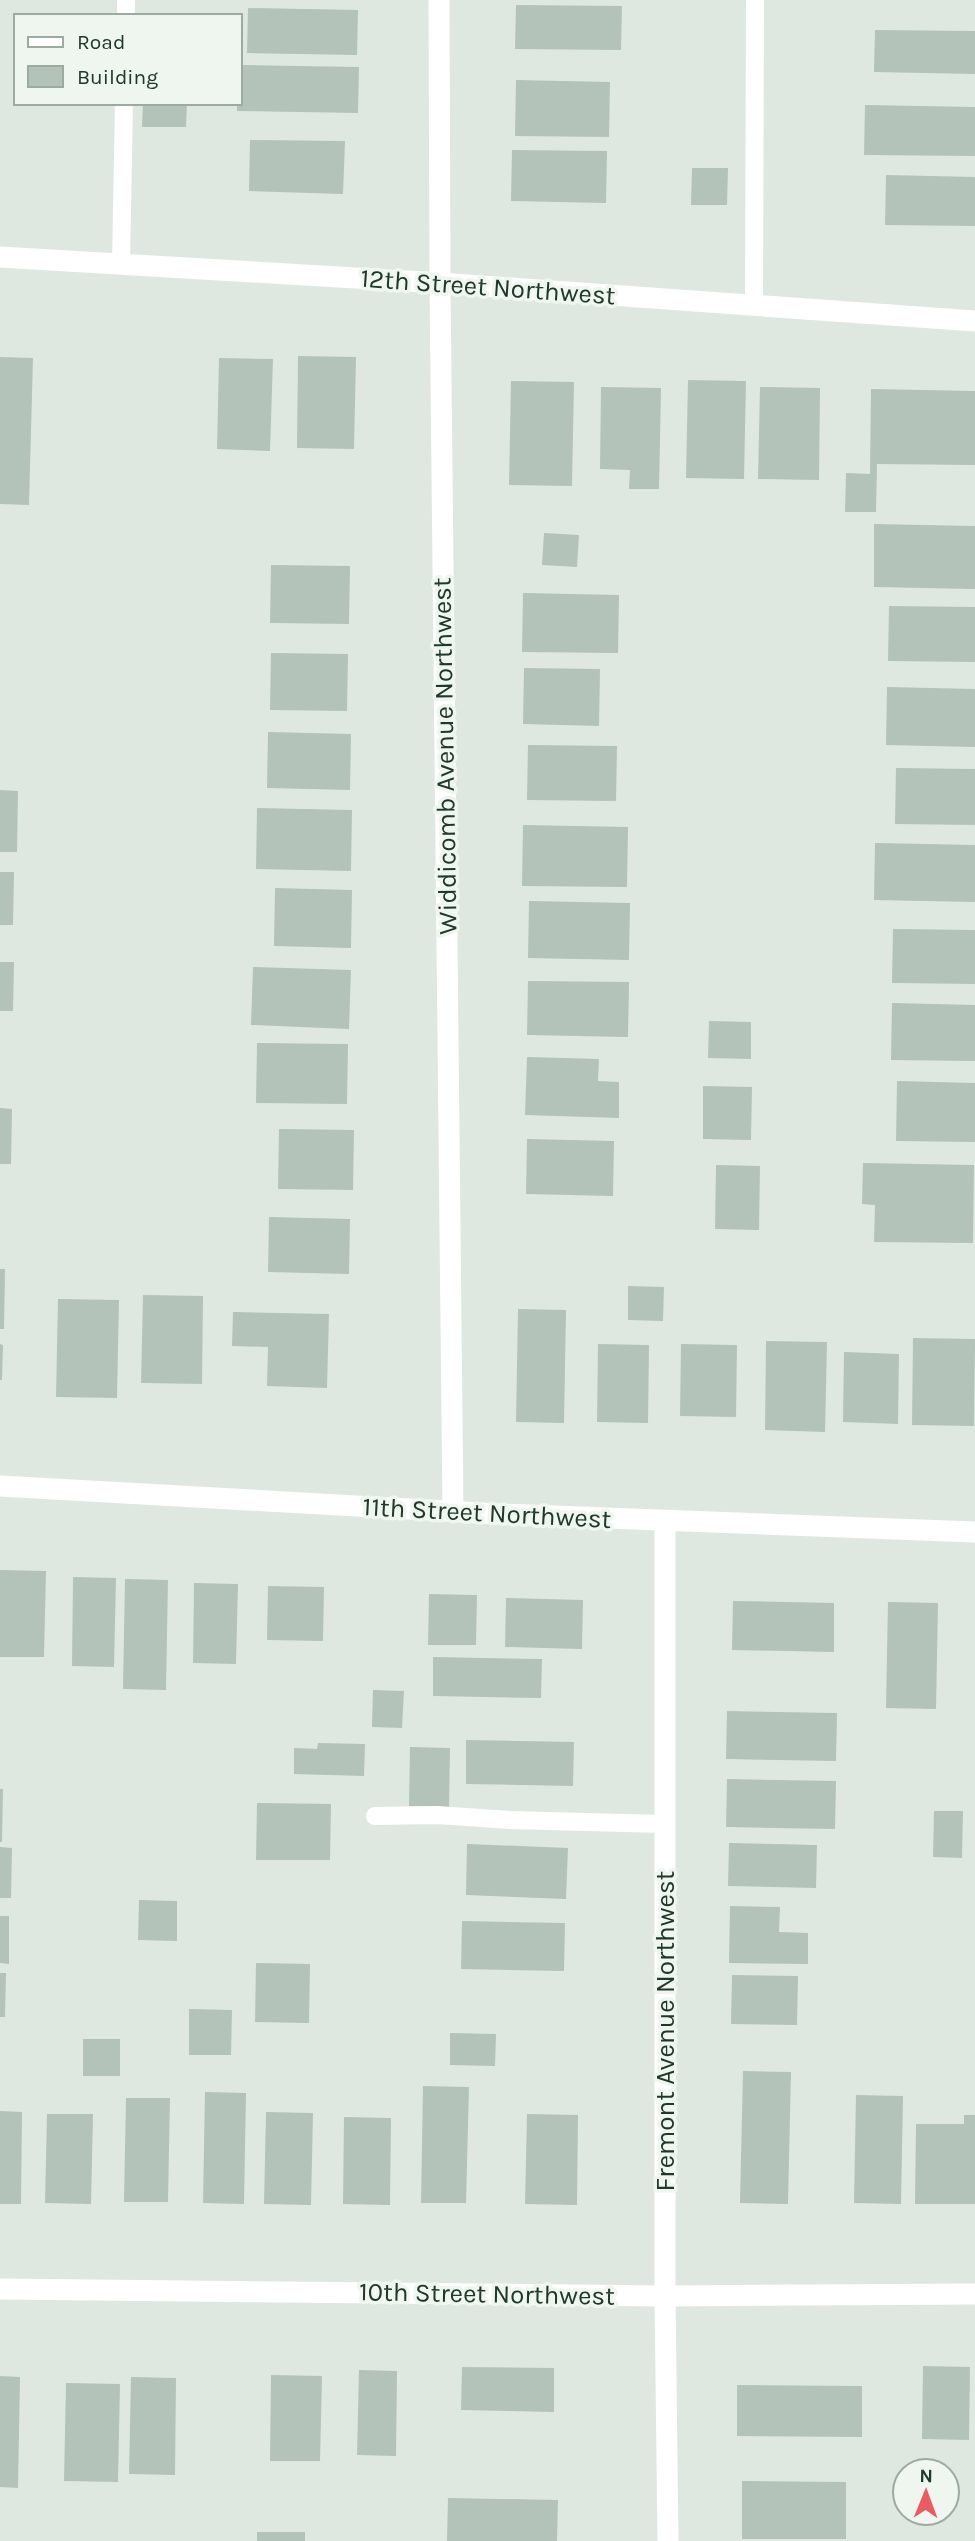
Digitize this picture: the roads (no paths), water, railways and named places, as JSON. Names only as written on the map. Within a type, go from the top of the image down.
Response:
[{"type":"street","name":"Widdicomb Avenue Northwest","points":[[439,0],[439,283],[453,1512]]},
{"type":"street","name":"12th Street Northwest","points":[[0,257],[439,283],[975,321]]},
{"type":"street","name":"11th Street Northwest","points":[[0,1486],[453,1512],[975,1532]]},
{"type":"street","name":"Fremont Avenue Northwest","points":[[665,1522],[665,2296],[668,2541]]},
{"type":"street","name":"10th Street Northwest","points":[[0,2289],[665,2296],[975,2294]]},
{"type":"lane","points":[[754,306],[755,0]]},
{"type":"lane","points":[[121,264],[124,105]]},
{"type":"lane","points":[[375,1816],[437,1815],[510,1820],[664,1824]]}]
